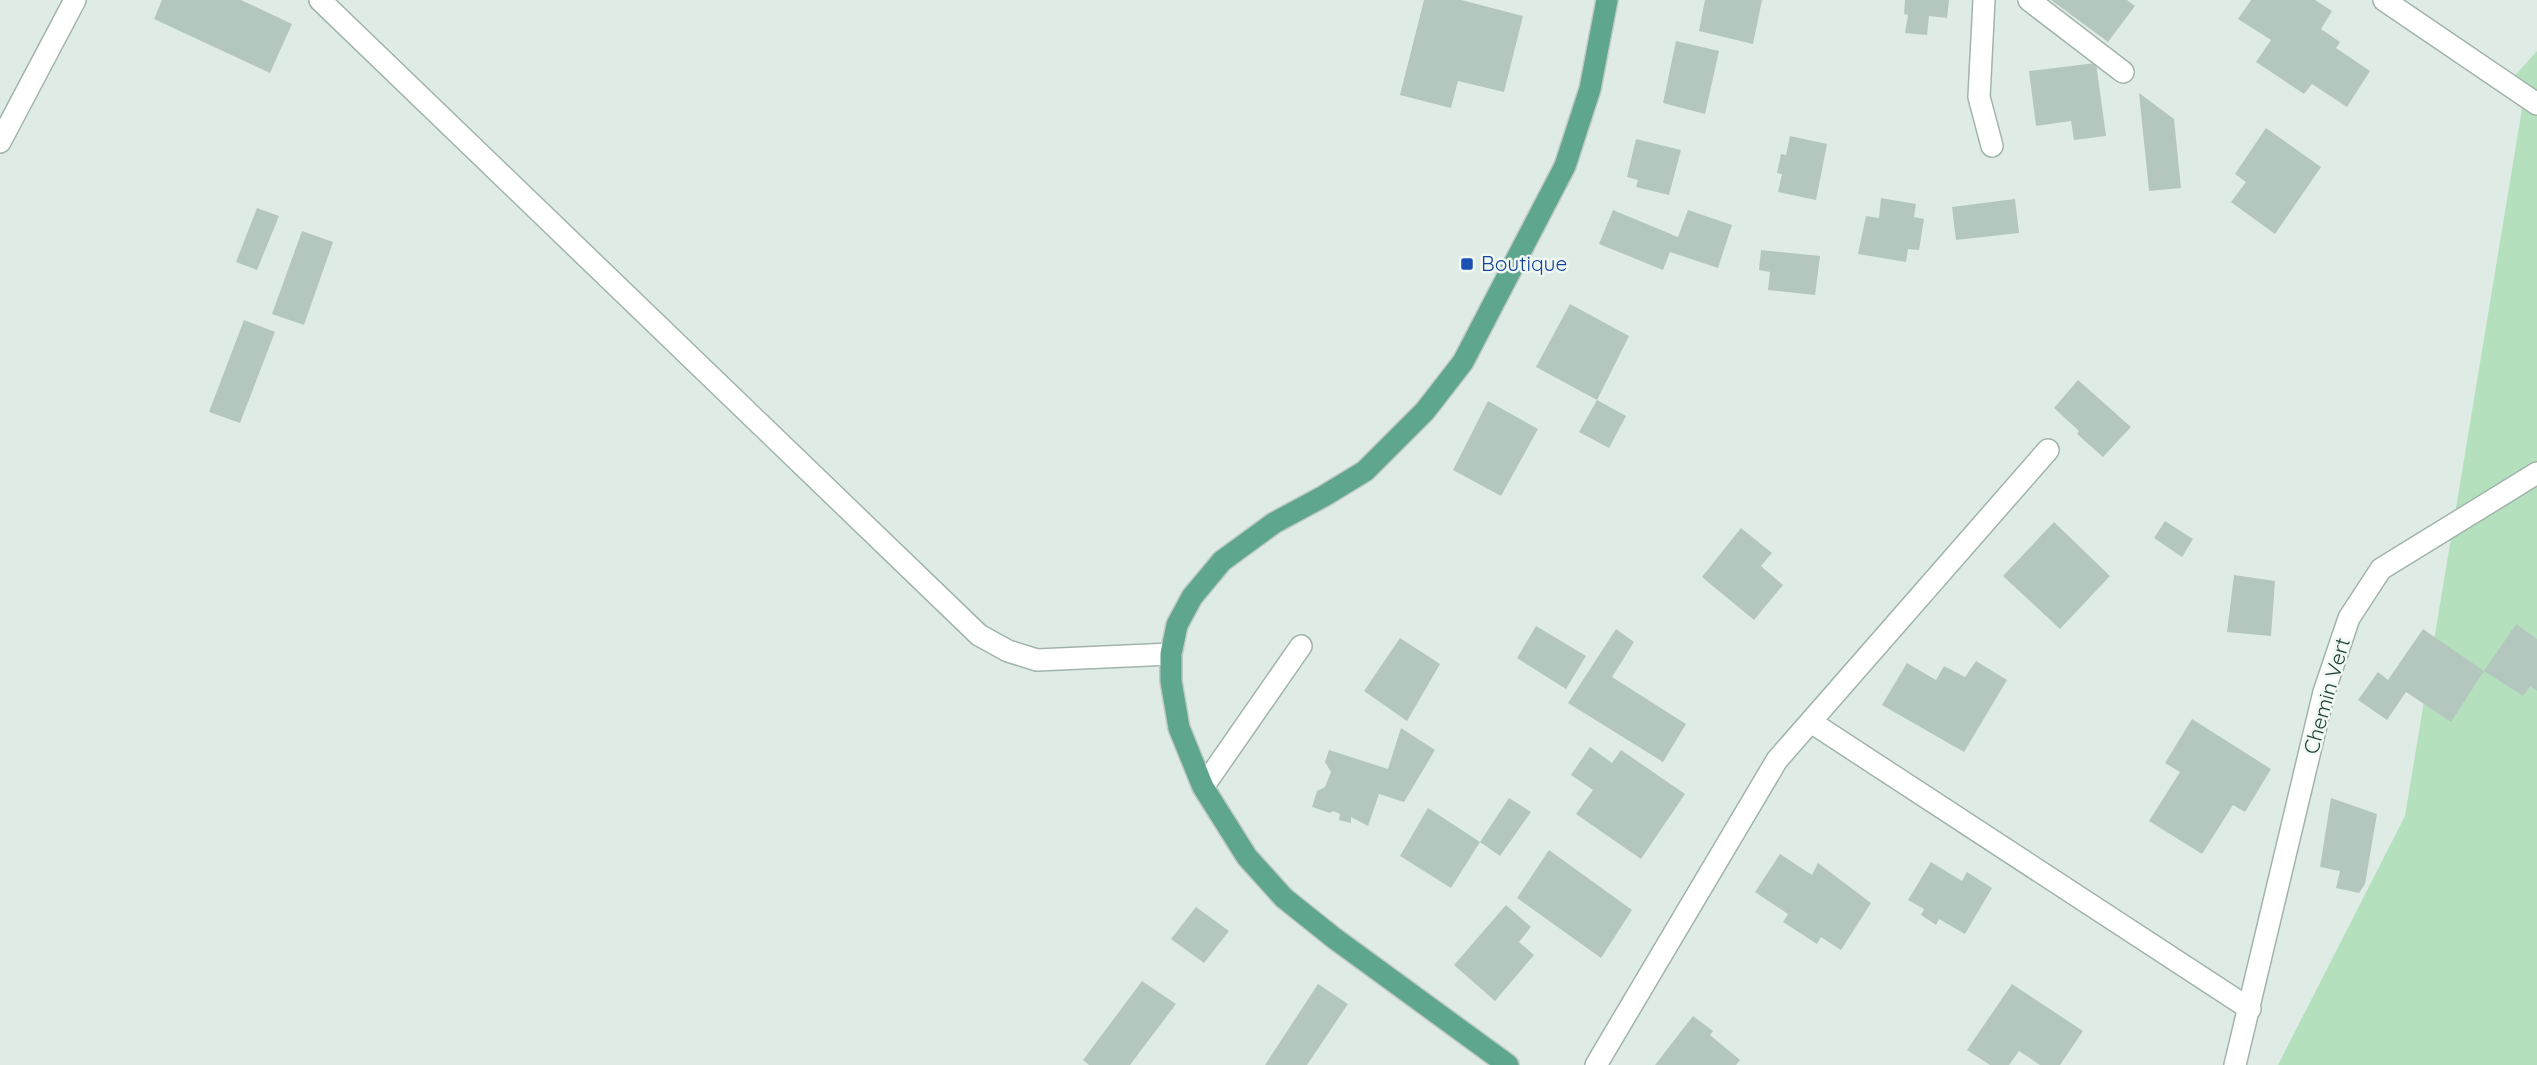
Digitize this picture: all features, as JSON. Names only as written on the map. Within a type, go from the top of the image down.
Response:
[{"type":"main road","points":[[1508,1065],[1334,938],[1284,898],[1247,857],[1203,787],[1179,728],[1171,681],[1171,654],[1177,625],[1192,597],[1222,561],[1274,523],[1365,471],[1425,411],[1463,362],[1565,166],[1590,89],[1608,0]]},
{"type":"street","points":[[0,142],[75,0]]},
{"type":"street","points":[[320,0],[979,635],[1008,651],[1037,660],[1171,654]]},
{"type":"street","points":[[1984,0],[1979,97],[1992,146]]},
{"type":"street","points":[[2029,0],[2123,72]]},
{"type":"street","points":[[2384,0],[2537,104]]},
{"type":"street","points":[[1596,1065],[1777,760],[2048,450]]},
{"type":"street","name":"Chemin Vert","points":[[2235,1065],[2324,692],[2349,618],[2381,569],[2537,473]]},
{"type":"street","points":[[1203,787],[1301,646]]},
{"type":"street","points":[[1811,722],[2250,1009]]},
{"type":"green space","points":[[2537,51],[2537,1065],[2278,1065],[2405,816],[2524,97],[2509,82]]},
{"type":"building","points":[[162,0],[241,0],[292,24],[270,73],[154,19]]},
{"type":"building","points":[[1424,0],[1461,0],[1523,16],[1504,92],[1458,81],[1451,108],[1400,95]]},
{"type":"building","points":[[1705,0],[1762,0],[1753,44],[1699,31]]},
{"type":"building","points":[[1905,0],[1949,0],[1947,18],[1929,16],[1927,35],[1905,33],[1908,15],[1904,14]]},
{"type":"building","points":[[2051,0],[2127,0],[2135,6],[2108,42]]},
{"type":"building","points":[[2251,0],[2315,0],[2332,11],[2321,29],[2340,42],[2336,48],[2370,71],[2347,107],[2312,84],[2304,94],[2256,62],[2271,40],[2238,19]]},
{"type":"building","points":[[1676,41],[1719,51],[1705,114],[1663,103]]},
{"type":"building","points":[[2096,63],[2106,136],[2074,140],[2071,121],[2036,126],[2029,71]]},
{"type":"building","points":[[2139,93],[2174,119],[2181,188],[2149,191]]},
{"type":"building","points":[[2266,128],[2321,167],[2275,234],[2231,202],[2246,182],[2235,174]]},
{"type":"building","points":[[1790,136],[1827,144],[1816,200],[1778,192],[1782,174],[1777,173],[1781,154],[1786,155]]},
{"type":"building","points":[[1636,139],[1681,150],[1669,195],[1636,187],[1638,180],[1627,177]]},
{"type":"building","points":[[1881,198],[1916,204],[1914,217],[1924,219],[1919,250],[1908,249],[1906,262],[1858,254],[1866,216],[1879,218]]},
{"type":"building","points":[[2015,199],[2019,233],[1956,240],[1952,207]]},
{"type":"building","points":[[257,208],[279,216],[257,270],[236,262]]},
{"type":"building","points":[[1613,210],[1678,237],[1688,210],[1732,225],[1718,268],[1670,252],[1663,270],[1599,244]]},
{"type":"building","points":[[302,231],[333,242],[304,325],[272,314]]},
{"type":"building","points":[[1761,250],[1820,256],[1815,295],[1768,290],[1770,272],[1759,270]]},
{"type":"building","points":[[1570,304],[1629,336],[1597,400],[1536,367]]},
{"type":"building","points":[[244,320],[275,332],[240,423],[209,412]]},
{"type":"building","points":[[2078,380],[2131,427],[2103,457],[2077,434],[2079,431],[2054,408]]},
{"type":"building","points":[[1597,400],[1626,416],[1609,448],[1579,432]]},
{"type":"building","points":[[1488,401],[1538,429],[1501,496],[1453,470]]},
{"type":"building","points":[[2165,521],[2193,539],[2182,557],[2154,538]]},
{"type":"building","points":[[2054,522],[2110,576],[2060,629],[2003,576]]},
{"type":"building","points":[[1741,528],[1772,553],[1761,566],[1783,585],[1754,620],[1702,577]]},
{"type":"building","points":[[2234,575],[2275,581],[2271,636],[2227,632]]},
{"type":"building","points":[[2516,624],[2537,639],[2537,691],[2530,686],[2523,696],[2484,671]]},
{"type":"building","points":[[1536,626],[1586,656],[1566,689],[1517,658]]},
{"type":"building","points":[[1616,629],[1634,642],[1612,677],[1686,724],[1663,762],[1568,703]]},
{"type":"building","points":[[2423,629],[2484,671],[2451,722],[2406,692],[2387,720],[2358,700],[2378,672],[2388,680]]},
{"type":"building","points":[[1400,638],[1440,664],[1407,721],[1364,691]]},
{"type":"building","points":[[1976,661],[2007,680],[1964,752],[1882,705],[1907,663],[1936,680],[1944,666],[1965,677]]},
{"type":"building","points":[[2192,719],[2271,769],[2245,812],[2233,805],[2202,854],[2149,821],[2180,772],[2165,763]]},
{"type":"building","points":[[1401,728],[1435,750],[1404,802],[1379,794],[1368,826],[1351,817],[1351,823],[1339,820],[1340,814],[1312,807],[1317,791],[1325,787],[1331,772],[1325,762],[1329,750],[1388,769]]},
{"type":"building","points":[[1590,747],[1612,763],[1621,750],[1685,794],[1641,859],[1576,814],[1593,790],[1571,775]]},
{"type":"building","points":[[1509,798],[1531,812],[1500,856],[1480,842]]},
{"type":"building","points":[[2331,798],[2377,814],[2365,884],[2359,893],[2336,888],[2340,871],[2320,867]]},
{"type":"building","points":[[1428,808],[1480,842],[1451,888],[1400,856]]},
{"type":"building","points":[[1549,850],[1632,910],[1601,958],[1517,898]]},
{"type":"building","points":[[1780,854],[1812,875],[1818,863],[1871,903],[1841,950],[1821,937],[1817,944],[1783,922],[1788,914],[1755,892]]},
{"type":"building","points":[[1931,862],[1962,881],[1967,872],[1992,888],[1965,934],[1939,919],[1936,925],[1921,915],[1924,909],[1908,900]]},
{"type":"building","points":[[1506,905],[1531,927],[1519,942],[1534,955],[1495,1001],[1454,965]]},
{"type":"building","points":[[1196,907],[1229,931],[1204,963],[1171,939]]},
{"type":"building","points":[[1142,981],[1176,1004],[1130,1065],[1089,1065],[1083,1060]]},
{"type":"building","points":[[1318,984],[1348,1004],[1307,1065],[1265,1065]]},
{"type":"building","points":[[2012,984],[2083,1031],[2060,1065],[2040,1065],[2019,1051],[2009,1065],[1990,1065],[1967,1050]]},
{"type":"building","points":[[1693,1016],[1713,1031],[1710,1035],[1740,1060],[1736,1065],[1655,1065]]},
{"type":"place","name":"Boutique","points":[[1467,264]]}]
